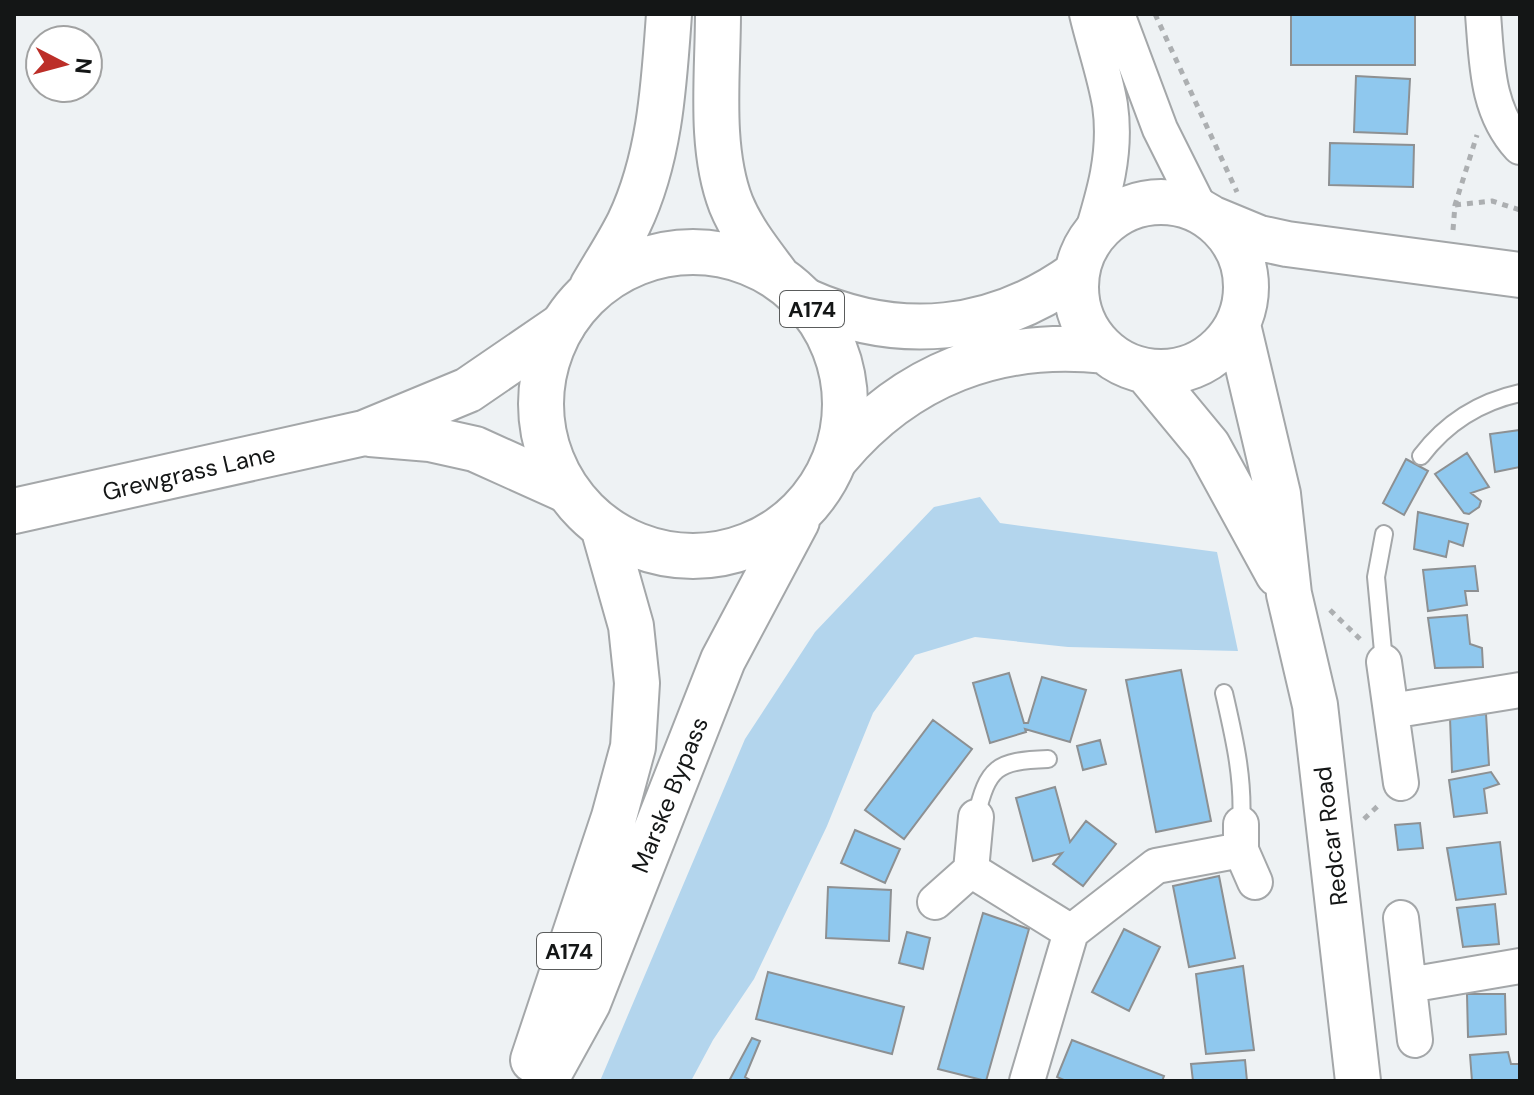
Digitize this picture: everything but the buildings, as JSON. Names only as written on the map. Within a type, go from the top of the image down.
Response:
[{"type":"main road","name":"A174","points":[[669,14],[663,96],[652,157],[629,222],[576,309],[544,376],[543,431],[566,490],[603,527],[629,543],[659,553],[690,557],[720,555],[750,546],[778,531],[802,512],[822,486],[837,457],[845,416],[843,375],[830,335],[746,234],[730,202],[718,116],[718,14]]},
{"type":"main road","points":[[792,289],[859,321],[886,327],[942,328],[1000,316],[1053,290],[1084,257],[1115,215],[1140,204],[1166,202],[1207,215],[1259,238],[1520,275]]},
{"type":"main road","points":[[1207,215],[1236,246],[1245,271],[1242,311]]},
{"type":"main road","name":"A174","points":[[576,309],[626,267],[669,253],[714,253],[758,265],[792,289]]},
{"type":"main road","points":[[1084,257],[1077,302],[1086,329],[1105,351],[1124,364],[1146,371],[1173,372],[1199,364],[1222,348],[1242,311],[1292,268],[1313,262],[1370,256]]},
{"type":"main road","name":"Grewgrass Lane","points":[[14,511],[364,433],[468,390],[576,309]]},
{"type":"main road","name":"Redcar Road","points":[[1242,311],[1278,494],[1307,600],[1315,705],[1334,848],[1358,1081]]},
{"type":"main road","points":[[837,457],[891,403],[957,366],[986,357],[1045,348],[1105,351]]},
{"type":"main road","name":"Redcar Road","points":[[1146,371],[1208,446],[1307,600]]},
{"type":"main road","name":"Grewgrass Lane","points":[[364,433],[430,439],[475,449],[566,490]]},
{"type":"main road","name":"Marske Bypass","points":[[545,1081],[588,1003],[723,660],[802,512]]},
{"type":"main road","name":"Marske Bypass","points":[[526,1081],[614,817],[633,747],[637,683],[631,626],[603,527]]},
{"type":"street","points":[[1084,257],[1107,185],[1112,135],[1110,104],[1087,14]]},
{"type":"street","points":[[1117,14],[1160,129],[1207,215]]},
{"type":"street","points":[[1483,14],[1489,94],[1510,136],[1520,147]]},
{"type":"street","points":[[1384,662],[1401,783]]},
{"type":"street","points":[[1391,711],[1520,690]]},
{"type":"street","points":[[935,902],[971,870],[976,817]]},
{"type":"street","points":[[1027,1081],[1071,932],[1156,866],[1241,837],[1255,882]]},
{"type":"street","points":[[971,870],[1071,932]]},
{"type":"street","points":[[1401,918],[1415,1040]]},
{"type":"street","points":[[1409,985],[1520,966]]},
{"type":"lane","points":[[1421,456],[1455,420],[1499,398],[1520,393]]},
{"type":"lane","points":[[1384,534],[1376,577],[1384,662]]},
{"type":"lane","points":[[1224,693],[1241,780],[1241,837]]},
{"type":"lane","points":[[976,817],[984,784],[997,767],[1017,760],[1048,759]]},
{"type":"path","points":[[1155,14],[1259,238]]},
{"type":"path","points":[[1450,267],[1455,205],[1489,94]]},
{"type":"path","points":[[1455,205],[1492,201],[1520,210]]},
{"type":"path","points":[[1307,600],[1384,662]]},
{"type":"path","points":[[1334,848],[1401,783]]},
{"type":"shaded area","points":[[980,497],[1000,523],[1217,552],[1238,651],[1068,647],[975,637],[915,655],[873,713],[827,826],[754,979],[713,1040],[691,1081],[600,1081],[745,739],[815,632],[934,507]]}]
